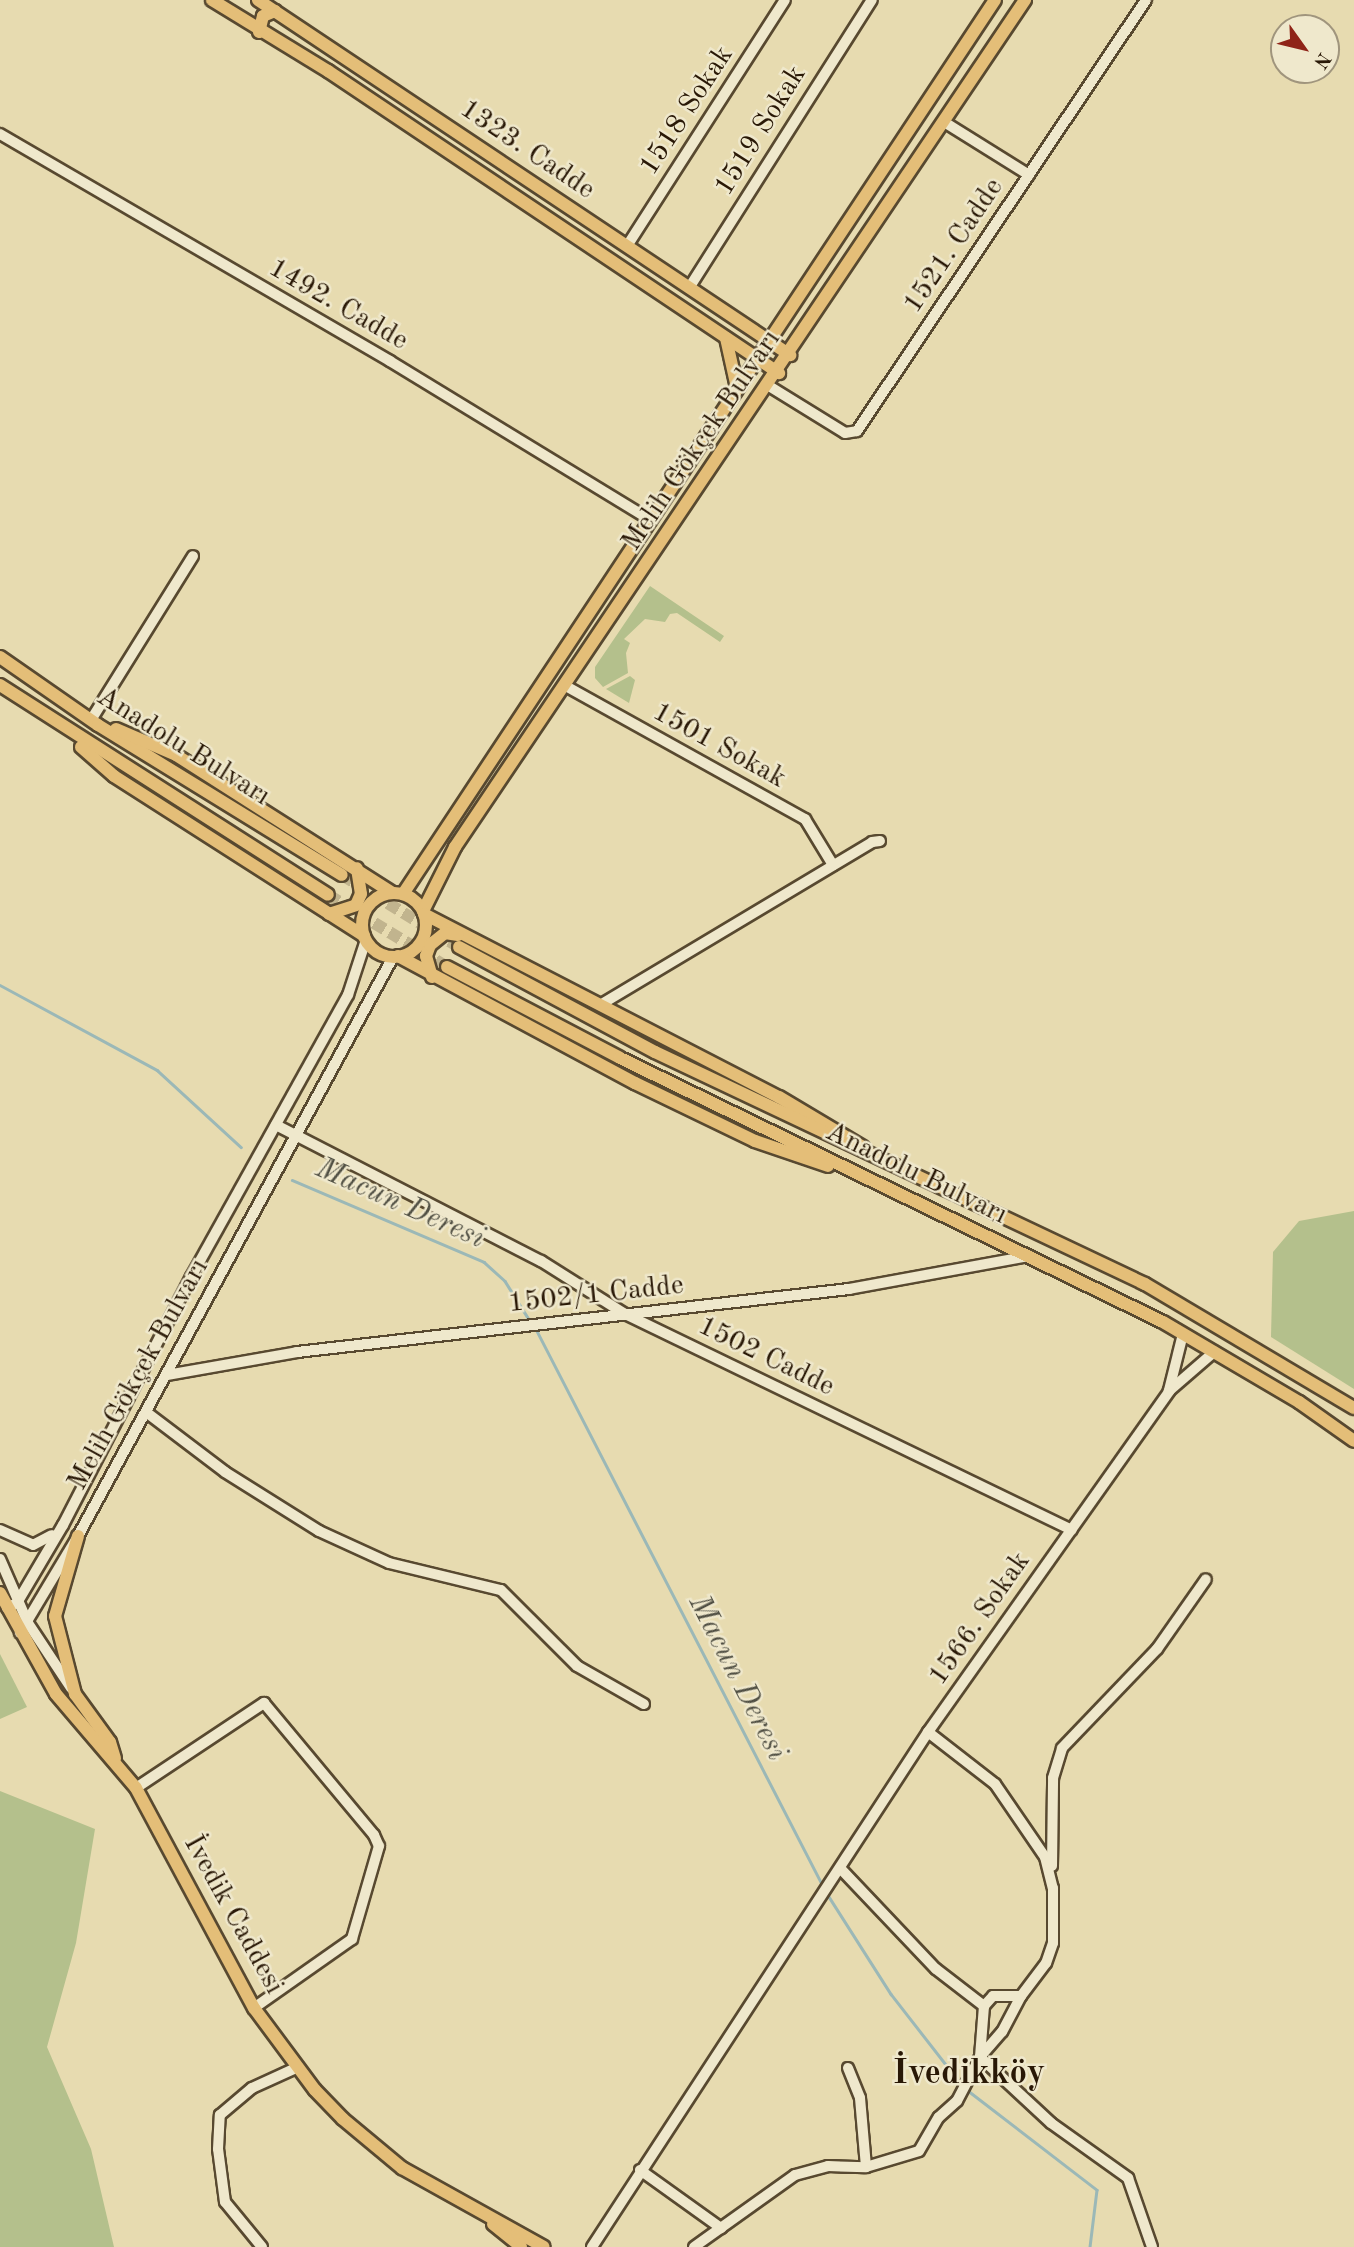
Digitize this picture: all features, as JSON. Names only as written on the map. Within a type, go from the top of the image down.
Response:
[{"type":"main road","name":"1323. Cadde","points":[[258,0],[790,355]]},
{"type":"main road","name":"Melih Gökçek Bulvarı","points":[[398,893],[650,520],[995,0]]},
{"type":"main road","name":"Melih Gökçek Bulvarı","points":[[424,913],[455,847],[779,373],[1025,0]]},
{"type":"main road","points":[[217,2],[259,32],[318,65],[779,373]]},
{"type":"main road","points":[[259,32],[263,16],[275,11]]},
{"type":"main road","points":[[318,65],[329,48]]},
{"type":"main road","points":[[725,336],[734,359],[737,388]]},
{"type":"main road","name":"Anadolu Bulvarı","points":[[0,657],[95,722],[342,875]]},
{"type":"main road","name":"Anadolu Bulvarı","points":[[0,685],[328,895]]},
{"type":"main road","points":[[53,721],[114,776],[365,938],[373,949],[396,956],[432,977],[755,1141],[862,1176]]},
{"type":"main road","points":[[95,722],[176,755],[398,893],[462,942]]},
{"type":"main road","points":[[329,914],[356,905],[361,894],[356,868]]},
{"type":"main road","points":[[365,938],[368,907],[398,893]]},
{"type":"main road","points":[[396,956],[421,942],[424,913]]},
{"type":"main road","points":[[432,977],[426,956],[430,945],[446,933],[600,1004],[841,1130],[883,1163]]},
{"type":"main road","name":"Anadolu Bulvarı","points":[[462,942],[595,1021],[883,1163],[1145,1284],[1354,1408]]},
{"type":"main road","name":"Anadolu Bulvarı","points":[[447,967],[1183,1334],[1354,1441]]},
{"type":"main road","points":[[78,1536],[55,1616],[75,1694],[110,1742],[117,1766]]},
{"type":"main road","name":"İvedik Caddesi","points":[[0,1593],[12,1605],[56,1694],[136,1788],[254,2008],[298,2067],[342,2119],[402,2168],[544,2247]]},
{"type":"main road","name":"İvedik Caddesi","points":[[477,2210],[521,2247]]},
{"type":"street","name":"1518 Sokak","points":[[627,246],[785,0]]},
{"type":"street","name":"1519 Sokak","points":[[690,288],[872,0]]},
{"type":"street","name":"1521. Cadde","points":[[769,386],[845,433],[857,431],[1146,0]]},
{"type":"street","points":[[944,122],[1029,175]]},
{"type":"street","name":"1492. Cadde","points":[[0,134],[390,360],[650,520]]},
{"type":"street","points":[[95,722],[193,556]]},
{"type":"street","name":"1501 Sokak","points":[[564,685],[805,819],[833,865]]},
{"type":"street","points":[[600,1004],[833,865],[880,841]]},
{"type":"street","name":"Melih Gökçek Bulvarı","points":[[12,1605],[62,1524],[275,1125],[348,995],[365,938]]},
{"type":"street","name":"Melih Gökçek Bulvarı","points":[[24,1628],[78,1536],[396,956]]},
{"type":"street","points":[[275,1125],[297,1139]]},
{"type":"street","name":"1502 Cadde","points":[[297,1139],[541,1261],[625,1314],[1071,1530]]},
{"type":"street","name":"1502/1 Cadde","points":[[167,1375],[297,1352],[849,1289],[1030,1256]]},
{"type":"street","points":[[1169,1391],[1183,1334]]},
{"type":"street","points":[[1169,1391],[1214,1352]]},
{"type":"street","name":"1566. Sokak","points":[[592,2247],[928,1732],[1169,1391]]},
{"type":"street","points":[[146,1412],[225,1472],[319,1531],[389,1563],[500,1590],[577,1666],[644,1704]]},
{"type":"street","points":[[0,1530],[33,1545],[45,1541],[62,1524]]},
{"type":"street","points":[[0,1559],[12,1605]]},
{"type":"street","points":[[694,2247],[795,2175],[828,2166],[866,2167],[919,2151],[939,2117],[957,2101],[981,2057],[1002,2032],[1021,1996],[1041,1976],[1053,1943],[1053,1778],[1062,1748],[1157,1649],[1206,1579]]},
{"type":"street","points":[[24,1628],[75,1694]]},
{"type":"street","points":[[136,1788],[264,1703],[374,1835],[379,1846],[352,1939],[254,2008]]},
{"type":"street","points":[[928,1732],[995,1784],[1045,1857],[1053,1888]]},
{"type":"street","points":[[841,1868],[936,1969],[984,2006]]},
{"type":"street","points":[[1021,1996],[993,1996],[984,2006],[981,2057],[1043,2116],[1128,2178],[1152,2247]]},
{"type":"street","points":[[262,2247],[231,2216],[225,2202],[218,2149],[220,2115],[252,2088],[298,2067]]},
{"type":"street","points":[[848,2068],[860,2098],[866,2167]]},
{"type":"street","points":[[640,2171],[721,2228]]},
{"type":"green space","points":[[650,586],[724,636],[720,642],[677,613],[670,614],[665,622],[645,619],[624,639],[630,643],[626,653],[628,673],[603,687],[595,678],[595,667]]},
{"type":"green space","points":[[630,676],[635,680],[629,703],[606,689]]},
{"type":"green space","points":[[1354,1211],[1354,1389],[1271,1337],[1273,1252],[1299,1221]]},
{"type":"green space","points":[[0,1654],[27,1707],[0,1719]]},
{"type":"green space","points":[[0,1791],[95,1829],[76,1943],[47,2047],[91,2149],[114,2247],[0,2247]]},
{"type":"waterway","name":"Macun Deresi","points":[[0,985],[157,1070],[241,1147]]},
{"type":"waterway","name":"Macun Deresi","points":[[292,1180],[484,1262],[505,1281],[530,1321]]},
{"type":"waterway","name":"Macun Deresi","points":[[536,1329],[823,1886]]},
{"type":"waterway","name":"Macun Deresi","points":[[826,1892],[891,1994],[961,2084]]},
{"type":"waterway","name":"Macun Deresi","points":[[966,2089],[1097,2190],[1090,2247]]},
{"type":"tunnel","points":[[342,875],[459,947]]},
{"type":"tunnel","points":[[328,895],[447,967]]},
{"type":"district","name":"İvedikköy","points":[[969,2074]]}]
